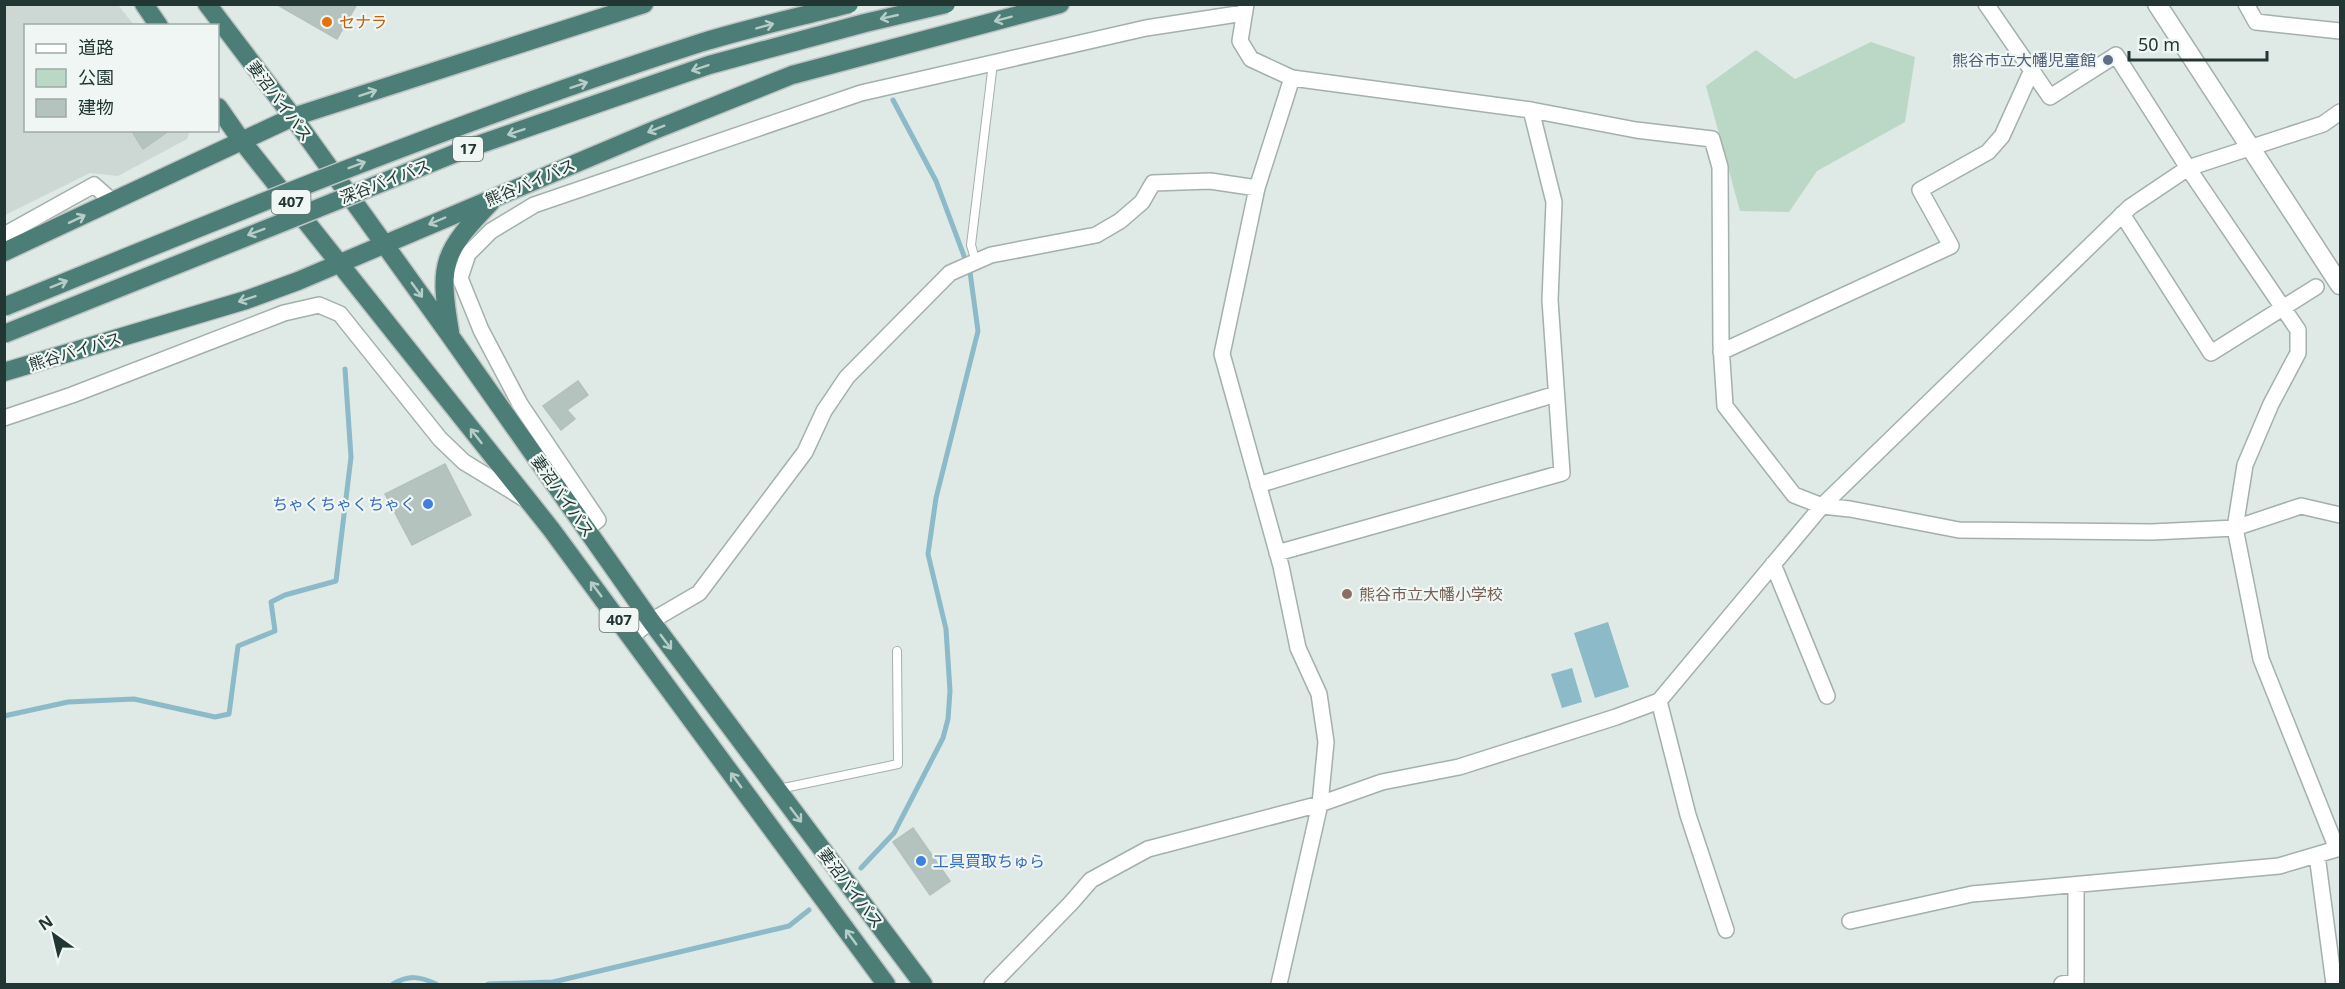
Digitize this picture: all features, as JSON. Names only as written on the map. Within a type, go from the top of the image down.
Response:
[{"type":"highway","points":[[144,4],[158,24]]},
{"type":"highway","name":"妻沼バイパス","points":[[207,4],[451,337],[651,621],[923,984]]},
{"type":"highway","points":[[4,252],[292,117],[644,4]]},
{"type":"highway","name":"深谷バイパス","points":[[4,307],[454,127],[702,43],[849,4]]},
{"type":"highway","name":"深谷バイパス","points":[[4,334],[466,149],[709,64],[946,4]]},
{"type":"highway","name":"熊谷バイパス","points":[[4,372],[246,300],[341,264],[496,196],[792,75],[1060,4]]},
{"type":"highway","name":"妻沼バイパス","points":[[219,108],[241,140],[528,501],[886,984]]},
{"type":"highway","name":"407","points":[[451,337],[444,298],[444,275],[450,250],[462,232],[496,196]]},
{"type":"street","points":[[1850,921],[1972,894],[2279,866],[2339,849],[2261,659],[2235,528],[2245,465],[2271,404],[2298,353],[2298,330],[2188,168],[2116,55],[2050,97],[1986,4]]},
{"type":"street","points":[[2157,4],[2340,285]]},
{"type":"street","points":[[2246,4],[2256,22],[2340,31]]},
{"type":"street","points":[[586,529],[598,520],[520,404],[468,302],[460,278],[468,254],[491,231],[534,205],[861,93],[1146,28],[1245,9],[1240,41],[1251,59],[1292,78],[1532,110],[1636,130],[1712,139],[1720,167],[1722,352],[1725,406],[1794,495],[1822,506],[1850,509],[1959,530],[2152,532],[2235,528],[2301,506],[2340,515]]},
{"type":"street","points":[[1722,352],[1951,246],[1920,190],[1988,153],[2002,135],[2031,70]]},
{"type":"street","points":[[1279,984],[1320,804],[1326,742],[1319,694],[1298,648],[1277,553],[1222,354],[1257,188],[1292,78]]},
{"type":"street","points":[[1277,553],[1562,473],[1550,300],[1554,202],[1532,110]]},
{"type":"street","points":[[992,984],[1091,880],[1148,849],[1320,804],[1382,782],[1459,766],[1522,748],[1659,701],[1822,506],[2122,214],[2188,168],[2323,124],[2340,112]]},
{"type":"street","points":[[631,637],[651,621],[699,593],[805,452],[825,411],[847,377],[950,273],[991,255],[1096,235],[1120,221],[1142,202],[1153,183],[1210,181],[1257,188]]},
{"type":"street","points":[[4,235],[94,185],[113,202]]},
{"type":"street","points":[[2122,214],[2211,352],[2316,287]]},
{"type":"street","points":[[4,418],[72,395],[284,313],[319,305],[340,314],[440,439],[464,462],[528,501]]},
{"type":"street","points":[[1258,485],[1556,394]]},
{"type":"street","points":[[1773,564],[1827,696]]},
{"type":"street","points":[[1659,701],[1688,815],[1726,930]]},
{"type":"street","points":[[2317,855],[2334,984]]},
{"type":"street","points":[[2062,984],[2076,982],[2076,885]]},
{"type":"lane","points":[[976,262],[971,245],[994,62]]},
{"type":"lane","points":[[777,790],[898,764],[897,651]]},
{"type":"shaded area","points":[[5,5],[118,5],[133,24],[24,24],[24,132],[190,132],[187,139],[118,176],[90,173],[5,215]]},
{"type":"green space","points":[[1871,42],[1915,57],[1905,122],[1817,171],[1789,212],[1740,211],[1706,86],[1756,50],[1795,79]]},
{"type":"water","points":[[1608,622],[1629,687],[1595,698],[1574,633]]},
{"type":"water","points":[[1572,668],[1582,702],[1562,708],[1551,674]]},
{"type":"building","name":"セナラ","points":[[276,4],[357,4],[337,39]]},
{"type":"building","points":[[132,132],[167,132],[143,149]]},
{"type":"building","points":[[578,381],[588,395],[567,410],[575,419],[561,430],[543,406]]},
{"type":"building","name":"ちゃくちゃくちゃく","points":[[445,464],[471,515],[412,545],[385,494]]},
{"type":"building","name":"工具買取ちゅら","points":[[913,828],[950,881],[930,895],[893,842]]},
{"type":"waterway","points":[[861,868],[894,833],[943,738],[948,719],[950,691],[946,629],[928,554],[936,498],[978,331],[970,272],[936,181],[893,100]]},
{"type":"waterway","points":[[4,716],[68,702],[134,699],[215,717],[229,714],[238,646],[275,631],[271,602],[285,595],[336,581],[351,457],[345,369]]},
{"type":"waterway","points":[[488,984],[553,982],[789,926],[809,910]]},
{"type":"waterway","points":[[393,984],[414,978],[436,984]]},
{"type":"place","name":"セナラ","points":[[327,22]]},
{"type":"place","name":"熊谷市立大幡児童館","points":[[2108,60]]},
{"type":"place","name":"ちゃくちゃくちゃく","points":[[428,504]]},
{"type":"place","name":"熊谷市立大幡小学校","points":[[1347,594]]},
{"type":"place","name":"工具買取ちゅら","points":[[921,861]]}]
